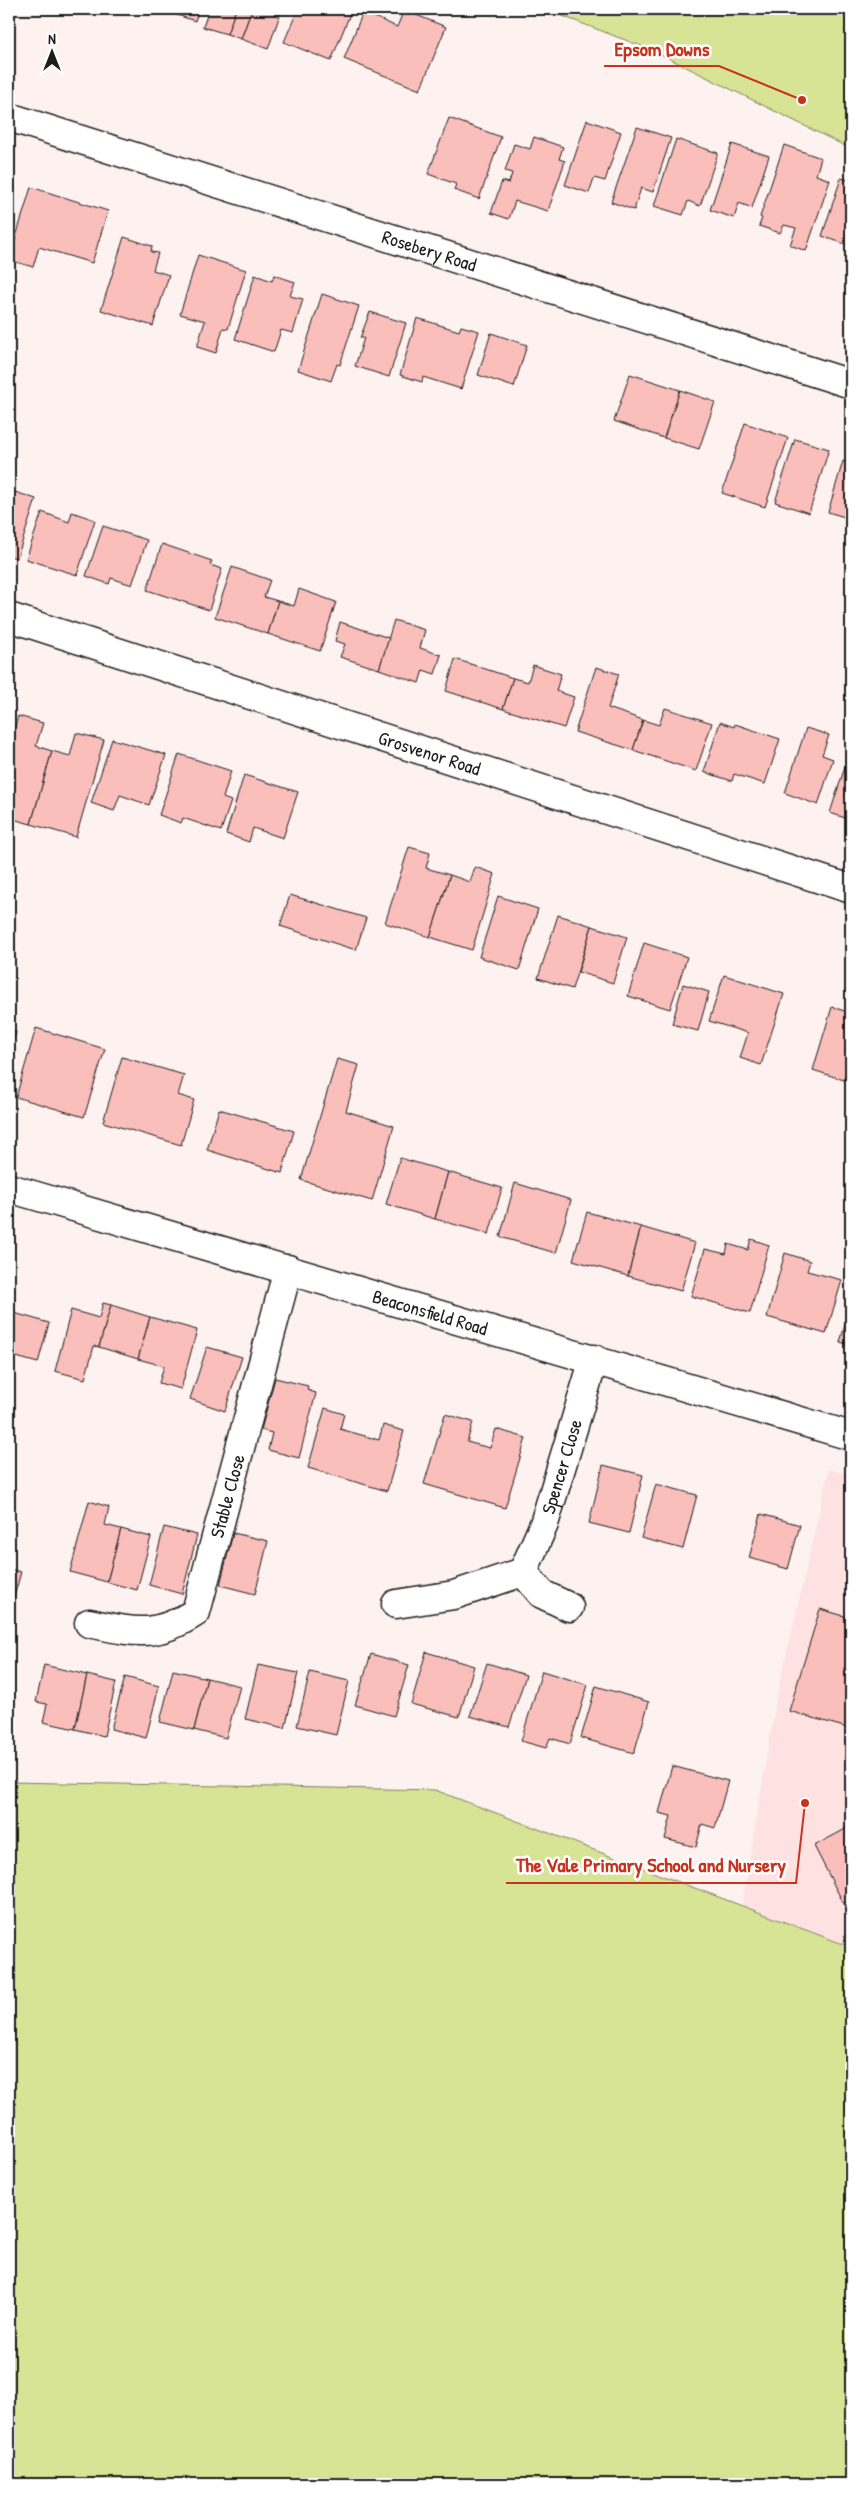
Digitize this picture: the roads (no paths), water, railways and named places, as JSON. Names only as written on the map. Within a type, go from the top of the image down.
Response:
[{"type":"street","name":"Rosebery Road","points":[[9,117],[851,384]]},
{"type":"street","name":"Grosvenor Road","points":[[9,617],[851,889]]},
{"type":"street","name":"Beaconsfield Road","points":[[9,1188],[851,1436]]},
{"type":"street","name":"Stable Close","points":[[89,1623],[135,1633],[160,1630],[179,1623],[196,1612],[288,1269]]},
{"type":"street","name":"Spencer Close","points":[[523,1572],[544,1524],[594,1359]]},
{"type":"street","points":[[396,1604],[454,1595],[523,1572],[542,1594],[569,1608]]},
{"type":"place","name":"Epsom Downs","points":[[802,100]]},
{"type":"place","name":"The Vale Primary School and Nursery","points":[[805,1803]]}]
